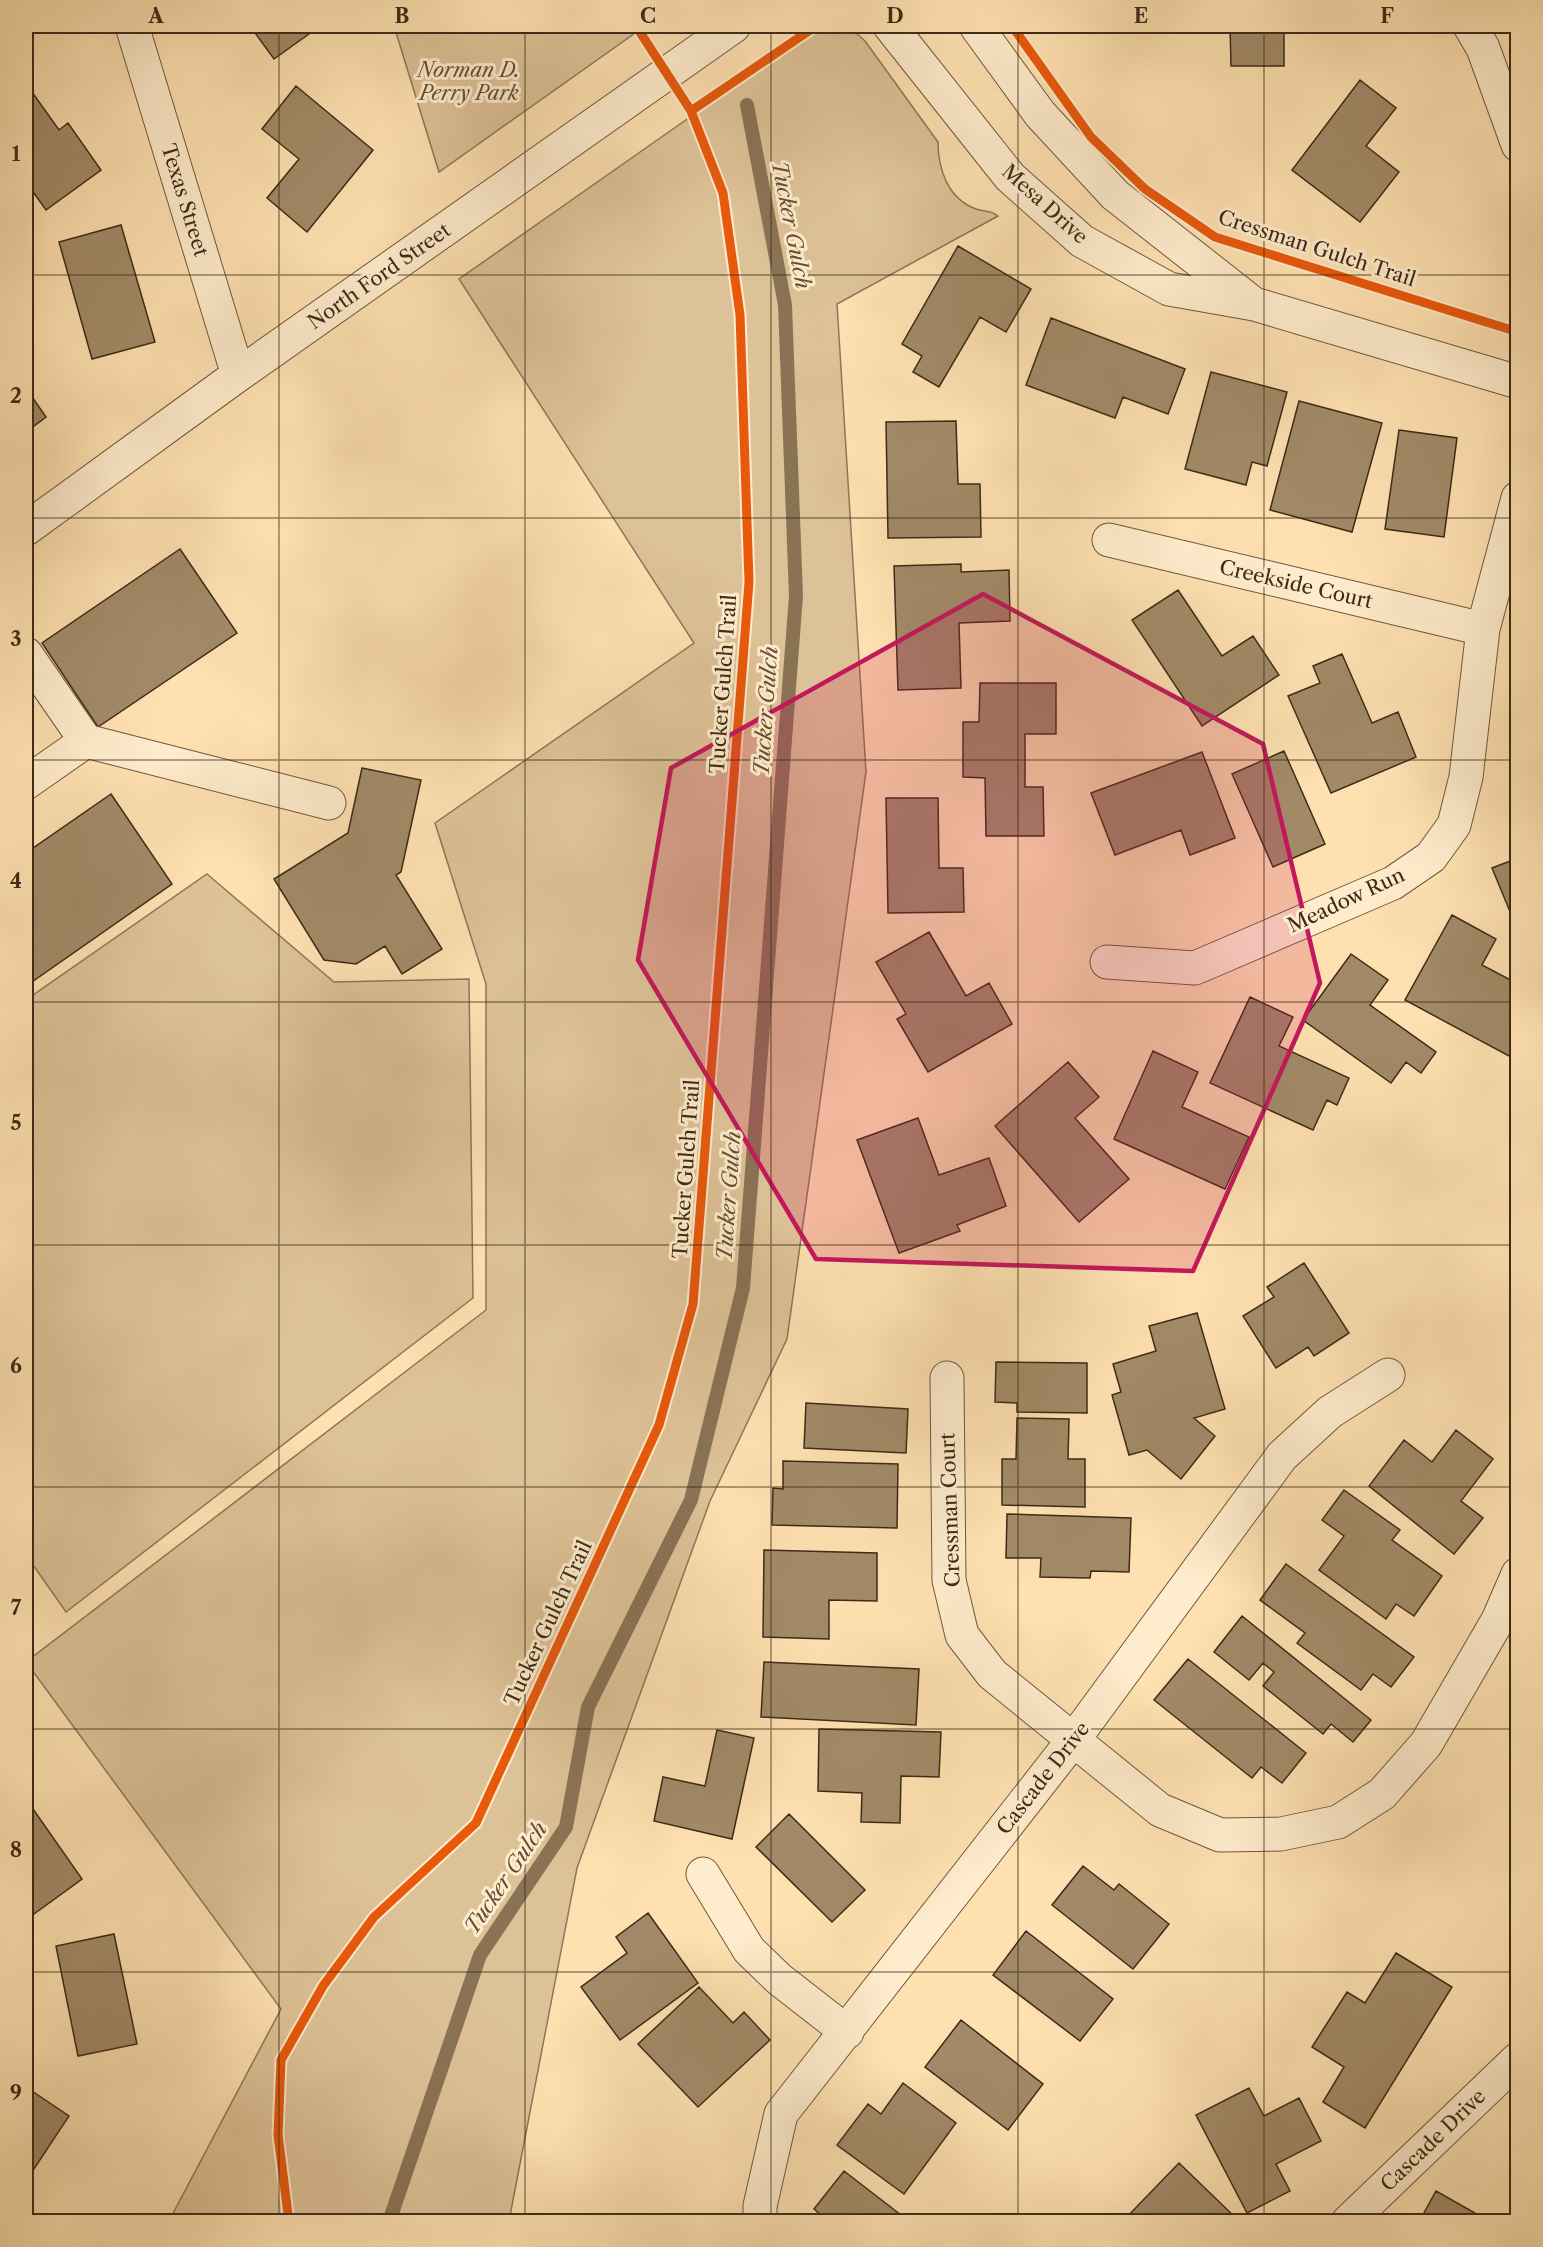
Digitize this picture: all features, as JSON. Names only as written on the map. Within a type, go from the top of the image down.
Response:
[{"type":"street","name":"Texas Street","points":[[132,26],[238,375]]},
{"type":"street","name":"North Ford Street","points":[[26,529],[238,375],[734,26]]},
{"type":"street","name":"Mesa Drive","points":[[890,26],[1010,177],[1082,241],[1169,289],[1254,304],[1518,381]]},
{"type":"street","name":"Mesa Drive","points":[[975,26],[1040,114],[1115,195],[1254,304]]},
{"type":"street","points":[[1470,26],[1484,48],[1518,145]]},
{"type":"street","name":"Meadow Run","points":[[1107,962],[1196,968],[1393,883],[1431,857],[1454,825],[1466,777],[1483,628],[1518,498]]},
{"type":"street","name":"Creekside Court","points":[[1109,540],[1483,628]]},
{"type":"street","points":[[26,654],[86,741],[329,802]]},
{"type":"street","points":[[26,783],[86,741]]},
{"type":"street","name":"Cascade Drive","points":[[760,2222],[760,2206],[781,2114],[1074,1739],[1282,1456],[1330,1412],[1388,1375]]},
{"type":"street","name":"Cressman Court","points":[[947,1378],[949,1580],[962,1635],[992,1674],[1160,1810],[1220,1834],[1281,1833],[1338,1822],[1382,1794],[1426,1744],[1498,1620],[1518,1574]]},
{"type":"street","points":[[703,1874],[749,1950],[778,1979],[847,2032]]},
{"type":"street","name":"Cascade Drive","points":[[1348,2222],[1518,2059]]},
{"type":"highlighted area","points":[[983,594],[1263,744],[1320,983],[1193,1271],[816,1259],[638,960],[671,768]]},
{"type":"green space","name":"Norman D. Perry Park","points":[[394,26],[645,26],[439,172]]},
{"type":"green space","points":[[826,26],[847,29],[865,41],[938,142],[940,162],[952,191],[966,204],[998,216],[837,304],[866,772],[787,1339],[710,1501],[577,1868],[509,2221],[169,2221],[281,2009],[26,1662],[486,1310],[486,984],[435,823],[694,643],[459,279],[710,103]]},
{"type":"green space","points":[[207,874],[334,982],[469,979],[473,1298],[66,1612],[26,1555],[26,1000]]},
{"type":"building","points":[[250,26],[320,26],[274,59]]},
{"type":"building","points":[[1230,26],[1317,26],[1317,28],[1284,29],[1284,66],[1231,66]]},
{"type":"building","points":[[1360,80],[1396,108],[1366,146],[1399,172],[1360,222],[1292,170]]},
{"type":"building","points":[[296,86],[373,150],[307,232],[267,198],[299,159],[262,129]]},
{"type":"building","points":[[32,92],[59,130],[68,123],[101,170],[46,210],[26,182],[26,97]]},
{"type":"building","points":[[121,225],[155,342],[92,359],[59,242]]},
{"type":"building","points":[[958,246],[1031,289],[1006,332],[980,317],[939,387],[913,372],[922,356],[902,344]]},
{"type":"building","points":[[1051,318],[1185,369],[1168,414],[1123,397],[1115,418],[1026,385]]},
{"type":"building","points":[[1211,372],[1287,392],[1267,466],[1252,462],[1246,485],[1185,469]]},
{"type":"building","points":[[26,388],[46,417],[26,432]]},
{"type":"building","points":[[1299,401],[1382,423],[1352,532],[1270,510]]},
{"type":"building","points":[[956,421],[958,484],[980,484],[981,537],[888,538],[886,422]]},
{"type":"building","points":[[1399,430],[1457,438],[1444,537],[1385,529]]},
{"type":"building","points":[[180,549],[237,633],[98,727],[42,643]]},
{"type":"building","points":[[961,564],[961,572],[1009,570],[1010,621],[959,623],[961,688],[898,690],[894,566]]},
{"type":"building","points":[[1178,590],[1222,656],[1253,636],[1279,675],[1202,726],[1132,620]]},
{"type":"building","points":[[1342,654],[1372,723],[1398,712],[1416,757],[1331,793],[1288,696],[1320,683],[1313,666]]},
{"type":"building","points":[[980,683],[1056,683],[1056,734],[1025,734],[1025,787],[1043,787],[1044,836],[986,836],[985,778],[963,777],[963,722],[979,722]]},
{"type":"building","points":[[1284,751],[1325,844],[1273,867],[1232,774]]},
{"type":"building","points":[[1202,752],[1235,838],[1190,855],[1181,830],[1115,855],[1091,793]]},
{"type":"building","points":[[362,768],[421,780],[401,872],[396,875],[442,949],[402,974],[385,946],[356,964],[324,960],[274,879],[348,833]]},
{"type":"building","points":[[111,794],[172,884],[26,986],[26,853]]},
{"type":"building","points":[[886,798],[938,798],[939,868],[963,868],[964,912],[888,913]]},
{"type":"building","points":[[1518,858],[1518,931],[1492,868]]},
{"type":"building","points":[[1452,915],[1496,939],[1482,965],[1518,984],[1518,1040],[1509,1056],[1405,1000]]},
{"type":"building","points":[[929,932],[966,996],[989,983],[1012,1024],[928,1072],[897,1019],[906,1014],[876,962]]},
{"type":"building","points":[[1351,954],[1388,980],[1370,1005],[1436,1052],[1421,1073],[1406,1062],[1391,1083],[1303,1020]]},
{"type":"building","points":[[1250,997],[1293,1017],[1279,1046],[1349,1078],[1337,1105],[1327,1100],[1313,1130],[1210,1083]]},
{"type":"building","points":[[1153,1051],[1198,1072],[1182,1107],[1249,1137],[1225,1189],[1114,1139]]},
{"type":"building","points":[[1068,1062],[1099,1097],[1075,1118],[1129,1179],[1079,1222],[995,1126]]},
{"type":"building","points":[[918,1118],[939,1175],[989,1158],[1006,1206],[957,1225],[960,1231],[899,1253],[857,1140]]},
{"type":"building","points":[[1304,1263],[1349,1333],[1314,1356],[1308,1347],[1276,1368],[1243,1316],[1274,1297],[1267,1287]]},
{"type":"building","points":[[1197,1313],[1225,1409],[1194,1418],[1215,1436],[1181,1479],[1147,1450],[1129,1455],[1112,1395],[1121,1392],[1113,1364],[1156,1351],[1149,1326]]},
{"type":"building","points":[[996,1362],[1087,1363],[1087,1413],[1017,1412],[1017,1403],[995,1402]]},
{"type":"building","points":[[806,1403],[908,1409],[906,1453],[804,1448]]},
{"type":"building","points":[[1017,1418],[1069,1419],[1068,1459],[1085,1459],[1085,1507],[1002,1505],[1002,1459],[1016,1459]]},
{"type":"building","points":[[1456,1430],[1493,1459],[1461,1501],[1483,1518],[1454,1554],[1369,1486],[1404,1440],[1432,1462]]},
{"type":"building","points":[[783,1461],[898,1464],[897,1528],[772,1525],[773,1488],[783,1489]]},
{"type":"building","points":[[1344,1490],[1400,1530],[1392,1540],[1442,1576],[1414,1616],[1396,1604],[1386,1619],[1319,1570],[1344,1536],[1322,1520]]},
{"type":"building","points":[[1007,1514],[1131,1518],[1129,1572],[1091,1571],[1090,1578],[1040,1577],[1041,1558],[1006,1558]]},
{"type":"building","points":[[764,1550],[877,1553],[877,1601],[829,1600],[829,1639],[763,1637]]},
{"type":"building","points":[[1286,1564],[1414,1657],[1391,1687],[1373,1674],[1361,1690],[1297,1643],[1305,1633],[1260,1600]]},
{"type":"building","points":[[1242,1616],[1371,1720],[1353,1742],[1331,1724],[1323,1734],[1263,1686],[1274,1672],[1263,1663],[1249,1680],[1214,1652]]},
{"type":"building","points":[[1188,1659],[1306,1753],[1282,1783],[1261,1767],[1252,1778],[1154,1700]]},
{"type":"building","points":[[764,1662],[919,1669],[916,1725],[761,1717]]},
{"type":"building","points":[[819,1729],[941,1732],[939,1777],[901,1776],[900,1823],[861,1822],[862,1793],[818,1791]]},
{"type":"building","points":[[717,1730],[754,1738],[732,1839],[654,1821],[663,1777],[705,1786]]},
{"type":"building","points":[[26,1799],[82,1879],[34,1914],[26,1902]]},
{"type":"building","points":[[789,1814],[865,1890],[832,1922],[756,1847]]},
{"type":"building","points":[[1083,1866],[1114,1890],[1119,1884],[1169,1924],[1133,1969],[1052,1905]]},
{"type":"building","points":[[648,1913],[698,1983],[620,2040],[581,1987],[627,1953],[616,1937]]},
{"type":"building","points":[[1026,1931],[1113,1999],[1080,2041],[993,1975]]},
{"type":"building","points":[[114,1934],[137,2044],[78,2056],[56,1946]]},
{"type":"building","points":[[1396,1953],[1452,1987],[1365,2128],[1323,2102],[1344,2067],[1312,2047],[1347,1992],[1365,2003]]},
{"type":"building","points":[[699,1987],[733,2023],[744,2012],[770,2040],[698,2107],[638,2044]]},
{"type":"building","points":[[961,2020],[1043,2084],[1008,2130],[925,2067]]},
{"type":"building","points":[[903,2083],[956,2123],[904,2194],[837,2145],[868,2104],[881,2114]]},
{"type":"building","points":[[26,2087],[69,2116],[26,2181]]},
{"type":"building","points":[[1249,2088],[1264,2116],[1299,2098],[1321,2141],[1276,2164],[1290,2191],[1247,2213],[1196,2115]]},
{"type":"building","points":[[1179,2163],[1240,2222],[1122,2222]]},
{"type":"building","points":[[844,2171],[910,2222],[829,2222],[814,2209]]},
{"type":"building","points":[[1436,2191],[1482,2217],[1479,2222],[1419,2222]]},
{"type":"waterway","name":"Tucker Gulch","points":[[389,2222],[480,1955],[566,1827],[588,1707],[691,1500],[743,1288],[796,596],[785,305],[747,105]]},
{"type":"cycle path","name":"Tucker Gulch Trail","points":[[289,2222],[278,2135],[281,2060],[323,1986],[374,1917],[476,1823],[659,1425],[693,1304],[749,582],[740,315],[723,193],[691,111],[636,26]]},
{"type":"cycle path","points":[[691,111],[816,26]]},
{"type":"cycle path","name":"Cressman Gulch Trail","points":[[1012,26],[1091,137],[1145,189],[1215,237],[1518,332]]}]
